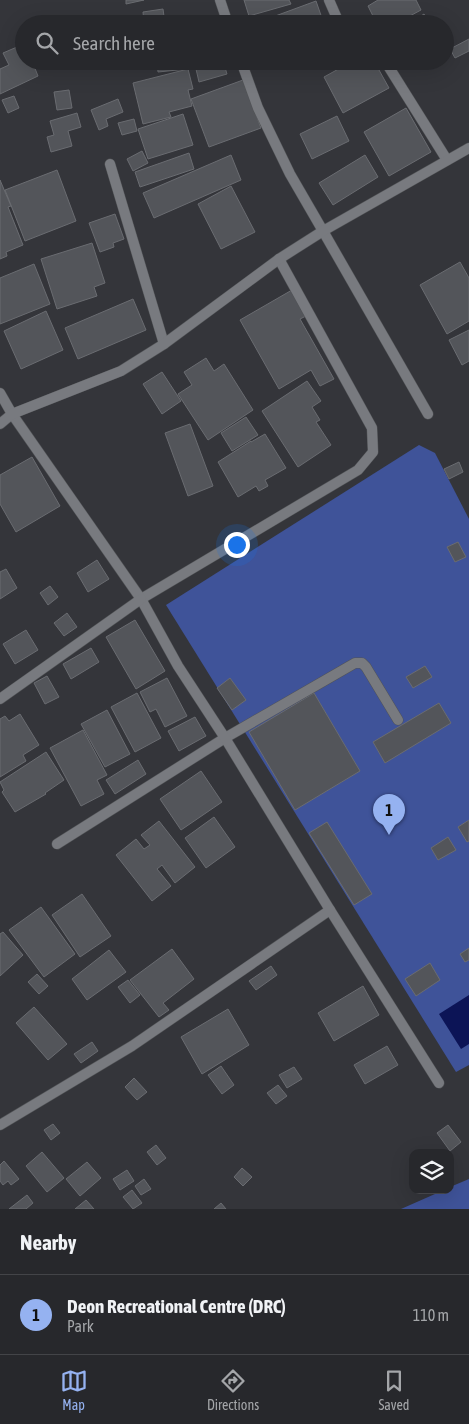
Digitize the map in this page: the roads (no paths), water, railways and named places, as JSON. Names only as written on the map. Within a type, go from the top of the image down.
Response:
[{"type":"street","points":[[220,0],[225,15]]},
{"type":"street","points":[[329,0],[336,15]]},
{"type":"street","points":[[244,70],[258,108],[282,158],[428,414]]},
{"type":"street","points":[[391,70],[447,160]]},
{"type":"street","points":[[0,424],[12,414],[121,371],[164,344],[279,259],[323,230],[469,148]]},
{"type":"street","points":[[110,164],[164,344]]},
{"type":"street","points":[[0,699],[141,599],[358,470],[373,452],[372,428],[279,259]]},
{"type":"street","points":[[0,394],[141,599],[178,666],[226,738],[330,910],[439,1083]]},
{"type":"street","points":[[57,844],[226,738],[355,663],[362,663],[366,667],[398,720]]},
{"type":"street","points":[[0,1125],[132,1046],[330,910]]},
{"type":"place","name":"Deon Recreational Centre (DRC)","points":[[389,835]]}]
